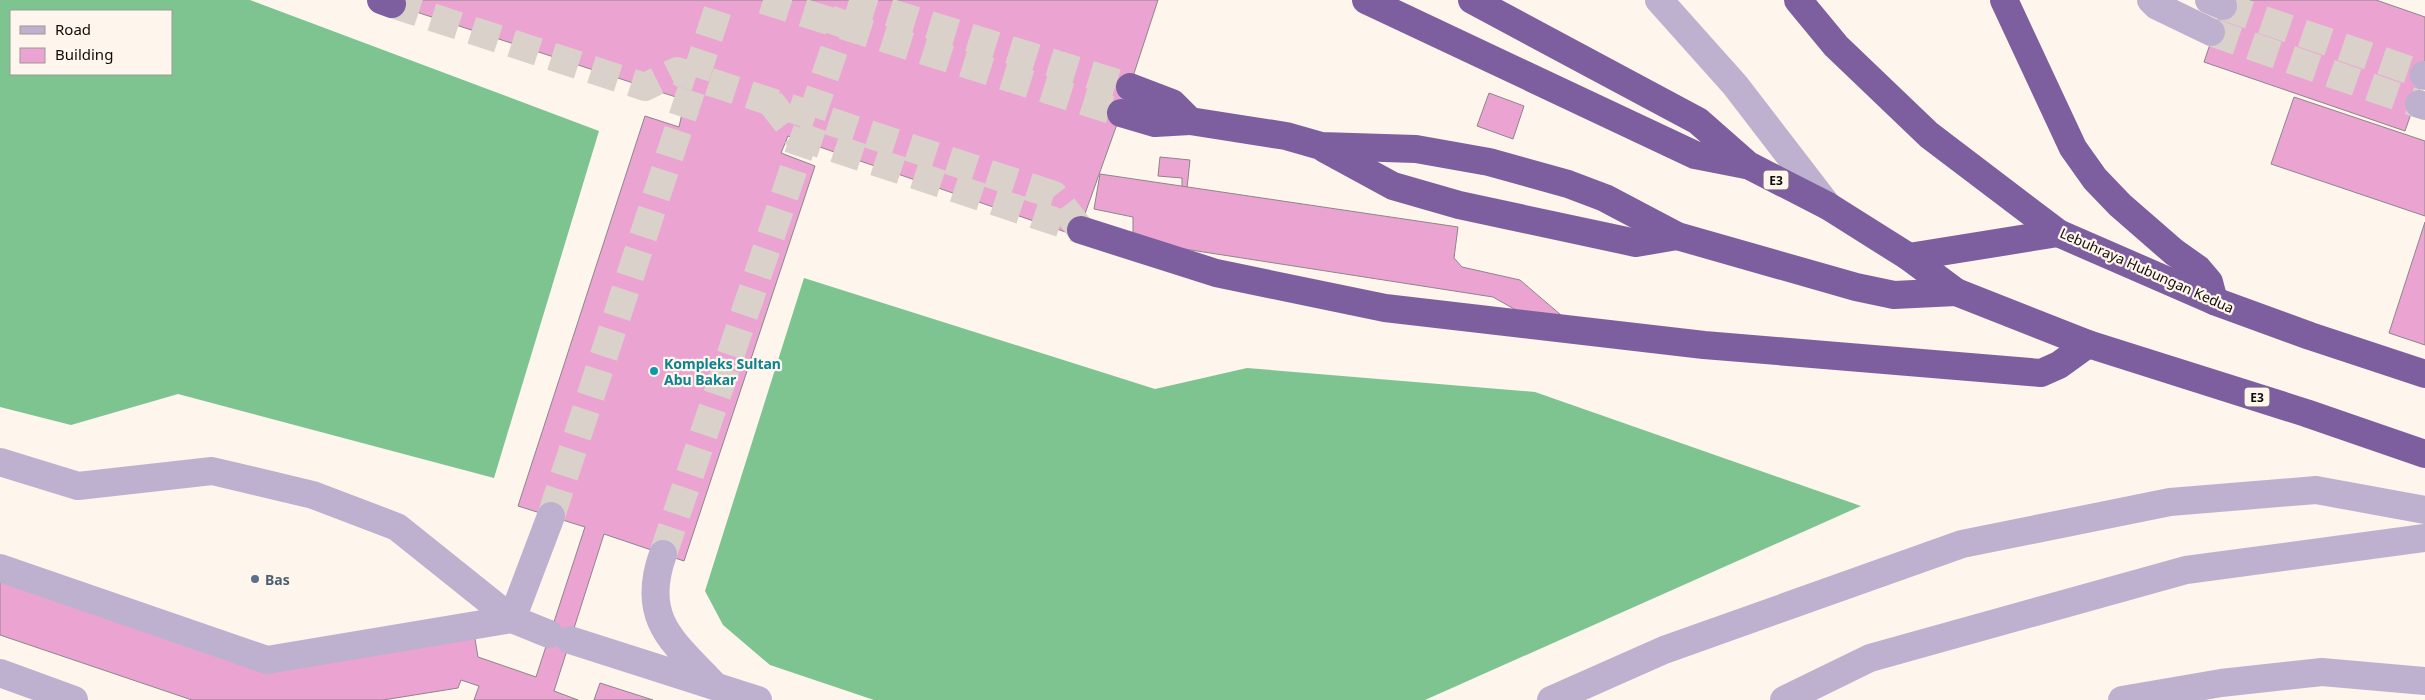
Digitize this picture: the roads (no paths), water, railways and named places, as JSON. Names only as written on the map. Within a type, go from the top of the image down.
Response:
[{"type":"highway","points":[[1366,0],[1695,155],[1748,165]]},
{"type":"highway","name":"E3","points":[[1472,0],[1698,121],[1748,165],[1828,206],[1909,257],[1956,292],[2088,344],[2306,413],[2425,454]]},
{"type":"highway","name":"Lebuhraya Hubungan Kedua","points":[[1798,0],[1836,46],[1929,134],[2058,233],[2214,301],[2310,336],[2425,374]]},
{"type":"highway","points":[[2004,0],[2073,148],[2095,179],[2120,205],[2174,252],[2198,268],[2208,282],[2214,301]]},
{"type":"highway","points":[[1130,87],[1172,103],[1190,121]]},
{"type":"highway","points":[[1121,114],[1155,123],[1190,121],[1286,136],[1320,146],[1393,186],[1459,205],[1636,243],[1677,236]]},
{"type":"highway","points":[[1320,146],[1416,149],[1489,162],[1568,184],[1596,194],[1677,236],[1856,287],[1894,295],[1956,292]]},
{"type":"highway","points":[[1081,230],[1216,273],[1385,308],[1704,346],[2041,373],[2059,365],[2088,344]]},
{"type":"highway","points":[[1909,257],[2058,233]]},
{"type":"lane","points":[[1659,0],[1735,85],[1828,206]]},
{"type":"lane","points":[[2151,0],[2157,6],[2211,32]]},
{"type":"lane","points":[[0,462],[78,486],[212,471],[313,495],[398,527],[512,619],[560,637],[758,700]]},
{"type":"lane","points":[[1551,700],[1664,650],[1962,544],[2170,502],[2316,490],[2425,510]]},
{"type":"lane","points":[[512,619],[551,516]]},
{"type":"lane","points":[[1784,700],[1870,658],[2186,570],[2425,538]]},
{"type":"lane","points":[[663,554],[655,576],[656,613],[675,644],[714,685]]},
{"type":"lane","points":[[0,568],[267,660],[512,619]]},
{"type":"lane","points":[[2122,700],[2169,696],[2322,672],[2425,681]]},
{"type":"lane","points":[[0,673],[74,700]]},
{"type":"tunnel","points":[[551,516],[721,0]]},
{"type":"tunnel","points":[[763,0],[1121,113]]},
{"type":"tunnel","points":[[849,0],[1130,87]]},
{"type":"tunnel","points":[[663,554],[851,0]]},
{"type":"tunnel","points":[[392,4],[645,87],[677,71],[1054,195],[1081,230]]},
{"type":"tunnel","points":[[2223,6],[2424,75]]},
{"type":"tunnel","points":[[2211,32],[2419,104]]},
{"type":"tunnel","points":[[770,101],[797,136],[1081,230]]},
{"type":"place","name":"Kompleks Sultan Abu Bakar","points":[[654,371]]},
{"type":"place","name":"Bas","points":[[255,579]]}]
